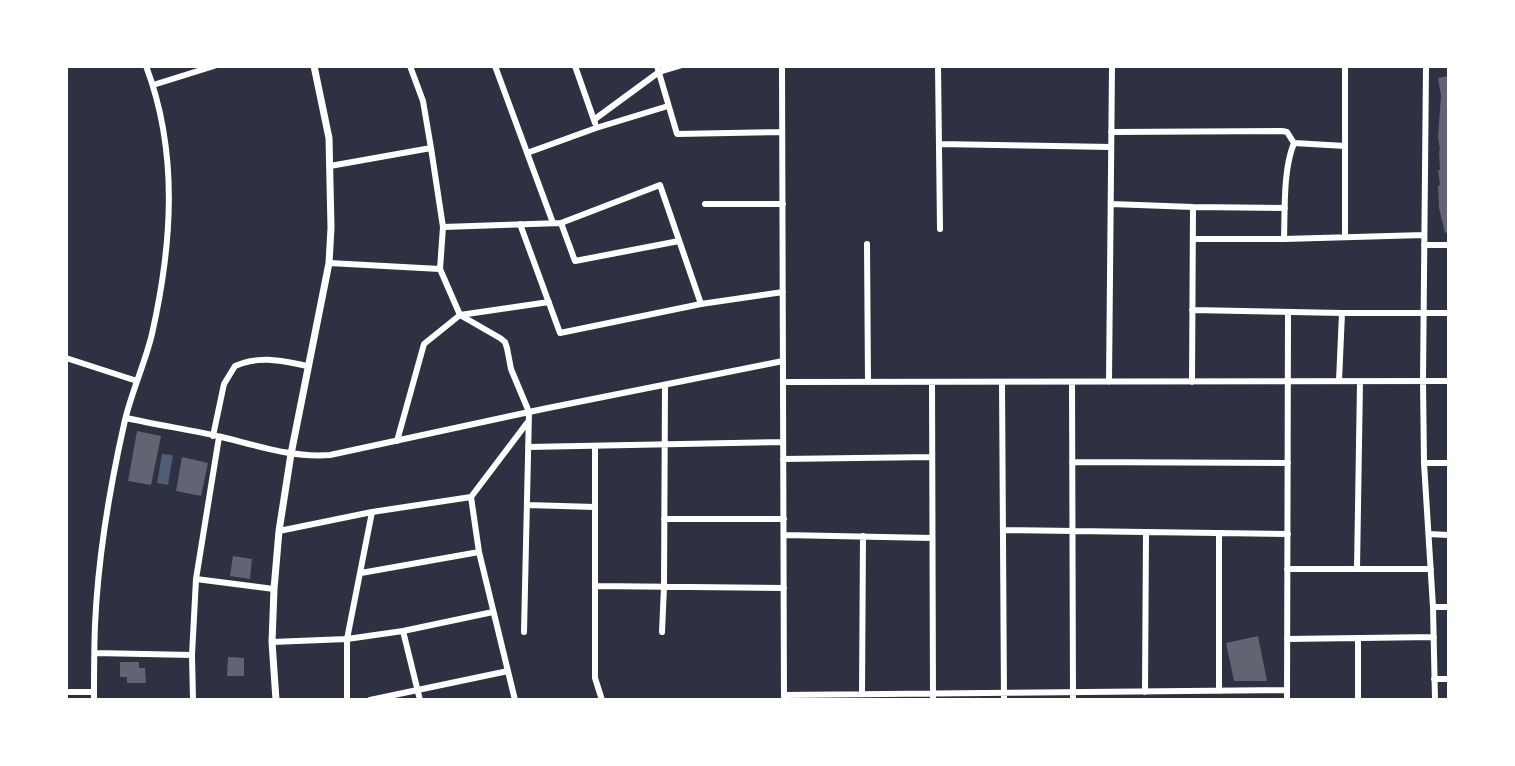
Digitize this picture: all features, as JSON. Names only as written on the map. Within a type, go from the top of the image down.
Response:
[{"type":"street","points":[[66,692],[94,696],[95,624],[106,516],[126,418],[151,336],[169,237],[166,145],[153,85],[146,66]]},
{"type":"street","points":[[276,699],[272,642],[279,531],[291,454],[329,263],[329,138],[314,66]]},
{"type":"street","points":[[410,66],[423,100],[443,227],[440,269],[460,315],[505,342],[511,369],[529,412],[524,632]]},
{"type":"street","points":[[495,66],[527,153],[575,261],[679,241]]},
{"type":"street","points":[[575,66],[596,128]]},
{"type":"street","points":[[595,119],[658,69],[679,66]]},
{"type":"street","points":[[782,66],[784,697],[862,694],[1073,696],[1287,690]]},
{"type":"street","points":[[938,66],[940,229]]},
{"type":"street","points":[[1109,382],[1112,66]]},
{"type":"street","points":[[1345,66],[1345,236]]},
{"type":"street","points":[[1426,66],[1424,463],[1433,607],[1435,699]]},
{"type":"street","points":[[153,85],[210,67]]},
{"type":"street","points":[[658,69],[677,134],[782,132]]},
{"type":"street","points":[[527,153],[668,106]]},
{"type":"street","points":[[1111,132],[1287,132],[1294,143],[1289,159],[1284,239]]},
{"type":"street","points":[[1294,143],[1345,146]]},
{"type":"street","points":[[939,144],[1111,147]]},
{"type":"street","points":[[330,166],[431,148]]},
{"type":"street","points":[[443,227],[557,223],[660,185],[701,304]]},
{"type":"street","points":[[705,204],[783,204]]},
{"type":"street","points":[[1111,204],[1285,208]]},
{"type":"street","points":[[1192,382],[1193,207]]},
{"type":"street","points":[[520,224],[560,333],[701,304],[783,292]]},
{"type":"street","points":[[1193,239],[1424,235]]},
{"type":"street","points":[[866,244],[868,382]]},
{"type":"street","points":[[1424,245],[1448,245]]},
{"type":"street","points":[[329,263],[440,269]]},
{"type":"street","points":[[397,441],[424,344],[460,315],[549,302]]},
{"type":"street","points":[[1192,310],[1448,313]]},
{"type":"street","points":[[1287,699],[1288,312]]},
{"type":"street","points":[[1339,382],[1342,313]]},
{"type":"street","points":[[66,358],[137,381]]},
{"type":"street","points":[[193,699],[192,655],[197,579],[224,384],[235,366],[257,359],[309,366]]},
{"type":"street","points":[[126,418],[291,454],[330,455],[783,361]]},
{"type":"street","points":[[783,382],[1448,382]]},
{"type":"street","points":[[932,382],[933,696]]},
{"type":"street","points":[[1002,382],[1004,696]]},
{"type":"street","points":[[1072,382],[1073,696]]},
{"type":"street","points":[[1357,569],[1360,382]]},
{"type":"street","points":[[662,632],[665,385]]},
{"type":"street","points":[[279,531],[372,512],[471,497],[528,421]]},
{"type":"street","points":[[528,447],[783,442]]},
{"type":"street","points":[[595,446],[595,678],[602,699]]},
{"type":"street","points":[[783,458],[932,457]]},
{"type":"street","points":[[1072,462],[1288,463]]},
{"type":"street","points":[[1424,463],[1448,463]]},
{"type":"street","points":[[471,497],[479,552],[515,699]]},
{"type":"street","points":[[527,505],[595,507]]},
{"type":"street","points":[[347,699],[347,639],[372,512]]},
{"type":"street","points":[[664,519],[784,519]]},
{"type":"street","points":[[1003,530],[1288,534]]},
{"type":"street","points":[[1145,692],[1146,532]]},
{"type":"street","points":[[1219,533],[1219,691]]},
{"type":"street","points":[[1429,534],[1448,534]]},
{"type":"street","points":[[784,535],[932,537]]},
{"type":"street","points":[[862,694],[863,537]]},
{"type":"street","points":[[361,573],[479,552]]},
{"type":"street","points":[[1287,569],[1431,569]]},
{"type":"street","points":[[197,579],[274,589]]},
{"type":"street","points":[[595,586],[784,587]]},
{"type":"street","points":[[1433,607],[1448,607]]},
{"type":"street","points":[[272,642],[347,639],[403,631],[493,612]]},
{"type":"street","points":[[403,631],[420,699]]},
{"type":"street","points":[[1287,639],[1434,637]]},
{"type":"street","points":[[1358,638],[1358,699]]},
{"type":"street","points":[[94,653],[192,655]]},
{"type":"street","points":[[370,699],[508,671]]},
{"type":"street","points":[[1434,679],[1448,679]]},
{"type":"water","points":[[162,454],[173,455],[168,485],[157,483]]},
{"type":"building","points":[[1448,76],[1448,232],[1445,233],[1439,208],[1438,186],[1441,96],[1438,78]]},
{"type":"building","points":[[137,431],[161,436],[151,485],[128,481]]},
{"type":"building","points":[[182,457],[208,463],[201,496],[176,491]]},
{"type":"building","points":[[233,556],[252,559],[250,579],[230,576]]},
{"type":"building","points":[[1258,636],[1267,681],[1234,681],[1226,643]]},
{"type":"building","points":[[228,657],[244,658],[244,676],[227,676]]},
{"type":"building","points":[[120,662],[139,662],[139,668],[145,668],[146,683],[127,683],[127,677],[120,677]]}]
